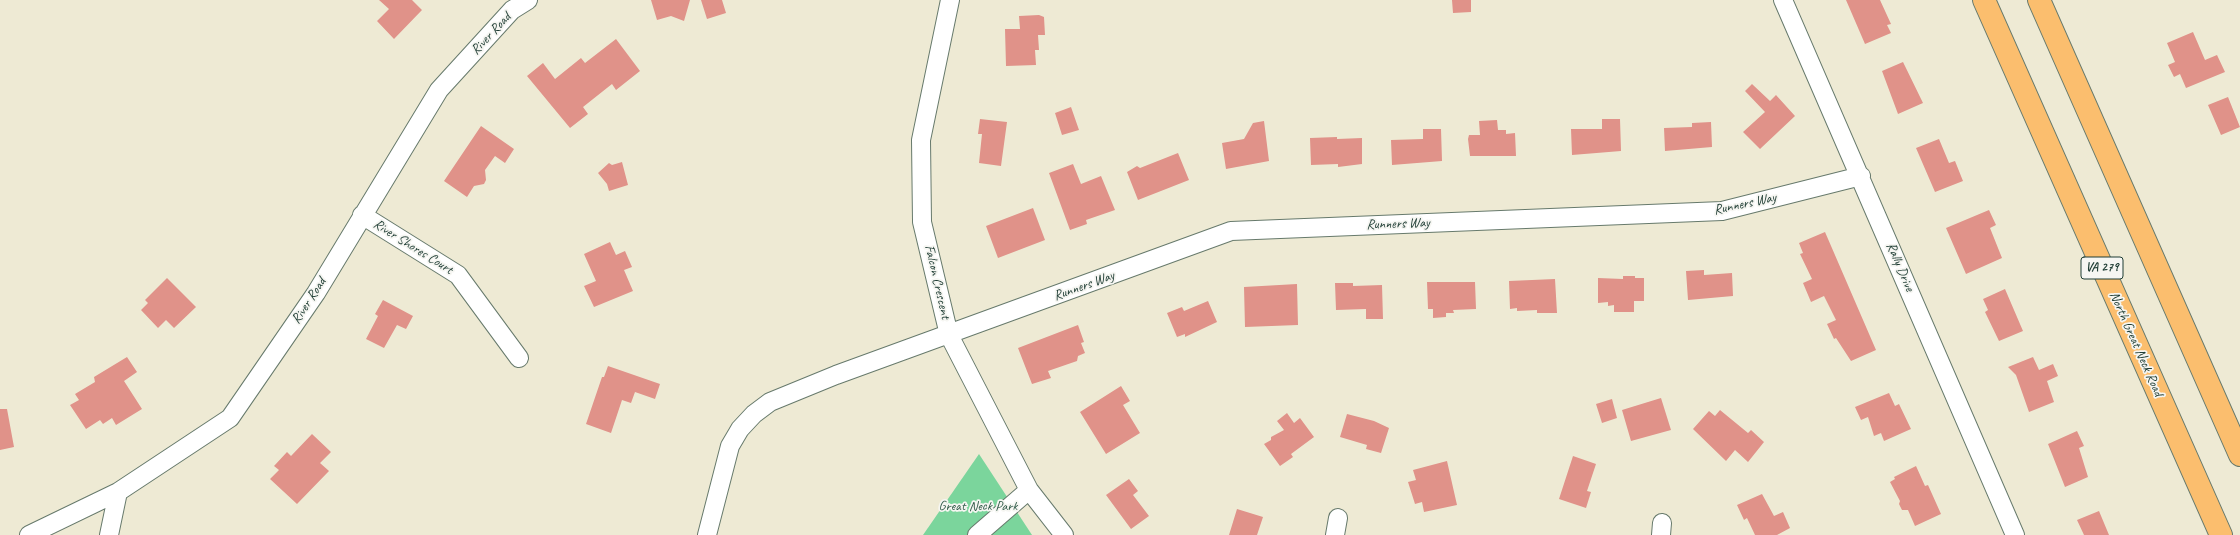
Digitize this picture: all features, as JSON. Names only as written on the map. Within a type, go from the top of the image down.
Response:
[{"type":"main road","name":"North Great Neck Road","points":[[1984,0],[2221,535]]},
{"type":"main road","points":[[2039,0],[2240,455]]},
{"type":"street","name":"River Road","points":[[29,535],[118,492],[230,418],[316,293],[439,90],[512,10],[528,0]]},
{"type":"street","name":"Falcon Crescent","points":[[950,0],[921,140],[922,222],[949,336],[1029,490],[1064,535]]},
{"type":"street","name":"Rally Drive","points":[[1783,0],[1861,176],[2015,535]]},
{"type":"street","name":"Runners Way","points":[[707,535],[730,446],[740,429],[754,414],[770,402],[836,375],[949,336],[1231,232],[1722,211],[1861,176]]},
{"type":"street","name":"River Shores Court","points":[[362,215],[458,275],[519,358]]},
{"type":"street","points":[[977,535],[1029,490]]},
{"type":"street","points":[[109,535],[118,492]]},
{"type":"green space","name":"Great Neck Park","points":[[979,454],[1032,535],[923,535]]},
{"type":"building","points":[[379,0],[412,0],[422,10],[394,39],[377,21],[389,9]]},
{"type":"building","points":[[651,0],[690,0],[684,21],[671,16],[657,20]]},
{"type":"building","points":[[701,0],[722,0],[726,13],[707,19]]},
{"type":"building","points":[[1452,0],[1471,0],[1471,12],[1453,13]]},
{"type":"building","points":[[1846,0],[1880,0],[1891,24],[1887,25],[1891,33],[1865,44]]},
{"type":"building","points":[[1039,15],[1044,17],[1045,35],[1038,35],[1039,50],[1035,50],[1036,65],[1006,66],[1005,29],[1020,29],[1019,16]]},
{"type":"building","points":[[2193,32],[2205,60],[2217,55],[2225,72],[2186,88],[2180,74],[2174,77],[2168,65],[2175,62],[2167,43]]},
{"type":"building","points":[[616,39],[640,71],[616,90],[612,84],[583,107],[588,114],[570,128],[527,76],[543,63],[555,79],[581,58],[585,63]]},
{"type":"building","points":[[1903,62],[1923,103],[1898,114],[1882,71]]},
{"type":"building","points":[[1752,84],[1770,101],[1776,95],[1795,116],[1760,149],[1743,132],[1765,112],[1745,91]]},
{"type":"building","points":[[2228,97],[2240,127],[2221,135],[2208,105]]},
{"type":"building","points":[[1071,107],[1079,130],[1062,135],[1055,113]]},
{"type":"building","points":[[980,119],[1007,122],[1001,166],[979,163],[982,134],[978,134]]},
{"type":"building","points":[[1602,119],[1620,119],[1621,151],[1572,155],[1571,129],[1602,129]]},
{"type":"building","points":[[1497,120],[1498,130],[1506,130],[1506,134],[1515,133],[1516,156],[1470,156],[1469,135],[1480,135],[1479,121]]},
{"type":"building","points":[[1264,121],[1269,161],[1226,169],[1222,143],[1244,139],[1253,123]]},
{"type":"building","points":[[1711,122],[1712,147],[1665,151],[1664,128],[1692,127],[1692,123]]},
{"type":"building","points":[[481,126],[514,149],[505,163],[495,156],[485,170],[486,180],[484,184],[474,186],[467,197],[444,181]]},
{"type":"building","points":[[1423,129],[1441,129],[1442,161],[1392,165],[1391,140],[1423,139]]},
{"type":"building","points":[[1337,137],[1337,139],[1362,138],[1362,164],[1338,167],[1338,164],[1311,165],[1310,138]]},
{"type":"building","points":[[1939,139],[1949,163],[1955,161],[1963,181],[1935,192],[1916,148]]},
{"type":"building","points":[[1178,153],[1189,180],[1138,200],[1127,172],[1137,166],[1140,168]]},
{"type":"building","points":[[622,162],[628,185],[609,191],[607,184],[598,173],[609,163],[612,165]]},
{"type":"building","points":[[1073,164],[1081,184],[1101,176],[1115,210],[1086,220],[1087,224],[1070,230],[1049,173]]},
{"type":"building","points":[[1033,208],[1045,240],[998,258],[986,226]]},
{"type":"building","points":[[1989,210],[1996,225],[1990,228],[2002,258],[1966,274],[1946,228]]},
{"type":"building","points":[[1825,232],[1876,350],[1851,361],[1836,338],[1834,339],[1827,324],[1836,320],[1824,296],[1811,302],[1803,283],[1812,279],[1800,254],[1803,253],[1799,243]]},
{"type":"building","points":[[610,242],[616,255],[625,251],[632,267],[624,270],[633,291],[594,307],[584,286],[596,281],[584,254]]},
{"type":"building","points":[[1704,270],[1704,275],[1732,273],[1733,296],[1688,300],[1686,271]]},
{"type":"building","points":[[1623,276],[1644,278],[1644,301],[1634,301],[1634,312],[1614,312],[1614,305],[1608,306],[1608,302],[1598,303],[1598,278],[1623,279]]},
{"type":"building","points":[[167,278],[196,307],[174,328],[166,320],[158,328],[141,310],[148,303],[145,300]]},
{"type":"building","points":[[1555,279],[1557,313],[1537,313],[1537,310],[1517,311],[1517,308],[1510,309],[1509,281]]},
{"type":"building","points":[[1427,282],[1475,282],[1476,309],[1453,310],[1454,313],[1446,313],[1446,317],[1433,318],[1433,309],[1428,309]]},
{"type":"building","points":[[1335,283],[1353,283],[1353,286],[1382,285],[1383,319],[1366,319],[1366,309],[1336,310]]},
{"type":"building","points":[[1297,284],[1298,325],[1245,327],[1244,287]]},
{"type":"building","points":[[2005,289],[2023,331],[1999,341],[1985,312],[1988,310],[1983,299]]},
{"type":"building","points":[[383,300],[413,316],[406,329],[397,325],[384,348],[366,339],[378,316],[375,314]]},
{"type":"building","points":[[1208,301],[1217,322],[1185,337],[1185,334],[1177,337],[1167,313],[1182,307],[1184,311]]},
{"type":"building","points":[[1078,325],[1084,342],[1081,343],[1085,353],[1078,356],[1077,361],[1048,371],[1051,378],[1032,384],[1018,348]]},
{"type":"building","points":[[127,357],[137,372],[124,381],[142,409],[116,425],[112,418],[103,424],[100,420],[86,429],[70,405],[79,400],[75,394],[95,382],[94,377]]},
{"type":"building","points":[[2033,357],[2039,370],[2053,364],[2058,376],[2047,381],[2054,402],[2029,412],[2016,375],[2008,367]]},
{"type":"building","points":[[608,366],[660,384],[655,399],[635,392],[631,403],[622,400],[611,433],[586,424],[602,377],[604,377]]},
{"type":"building","points":[[1121,386],[1130,401],[1123,405],[1140,433],[1106,454],[1080,412]]},
{"type":"building","points":[[1889,393],[1895,406],[1899,404],[1911,429],[1884,441],[1881,433],[1874,436],[1868,417],[1861,420],[1855,407]]},
{"type":"building","points":[[1661,398],[1671,430],[1631,441],[1622,410]]},
{"type":"building","points":[[1612,399],[1617,418],[1602,423],[1596,404]]},
{"type":"building","points":[[0,409],[7,409],[14,447],[0,450]]},
{"type":"building","points":[[1720,410],[1748,433],[1751,430],[1764,442],[1748,462],[1735,450],[1726,461],[1693,429],[1709,411],[1715,416]]},
{"type":"building","points":[[1287,413],[1294,423],[1300,418],[1314,437],[1291,454],[1293,457],[1280,466],[1264,444],[1271,440],[1271,437],[1284,430],[1277,421]]},
{"type":"building","points":[[1347,414],[1374,421],[1389,428],[1381,453],[1366,449],[1367,445],[1340,437]]},
{"type":"building","points":[[2077,431],[2084,446],[2079,448],[2088,477],[2065,487],[2048,444]]},
{"type":"building","points":[[312,434],[331,452],[320,463],[329,471],[297,504],[270,479],[279,470],[274,466],[287,452],[291,456]]},
{"type":"building","points":[[1573,456],[1596,464],[1587,491],[1591,492],[1586,508],[1559,499]]},
{"type":"building","points":[[1447,461],[1457,505],[1424,512],[1422,502],[1415,504],[1408,482],[1416,480],[1413,470]]},
{"type":"building","points":[[1916,466],[1925,486],[1928,485],[1941,514],[1915,526],[1908,510],[1902,510],[1899,504],[1900,501],[1890,482],[1895,479],[1894,477]]},
{"type":"building","points":[[1129,479],[1138,491],[1133,495],[1149,516],[1131,529],[1106,495]]},
{"type":"building","points":[[1762,494],[1774,516],[1783,512],[1790,528],[1777,535],[1755,535],[1747,518],[1744,520],[1737,505]]},
{"type":"building","points":[[1237,509],[1263,517],[1257,535],[1229,535]]},
{"type":"building","points":[[2099,511],[2109,535],[2084,535],[2077,520]]}]
